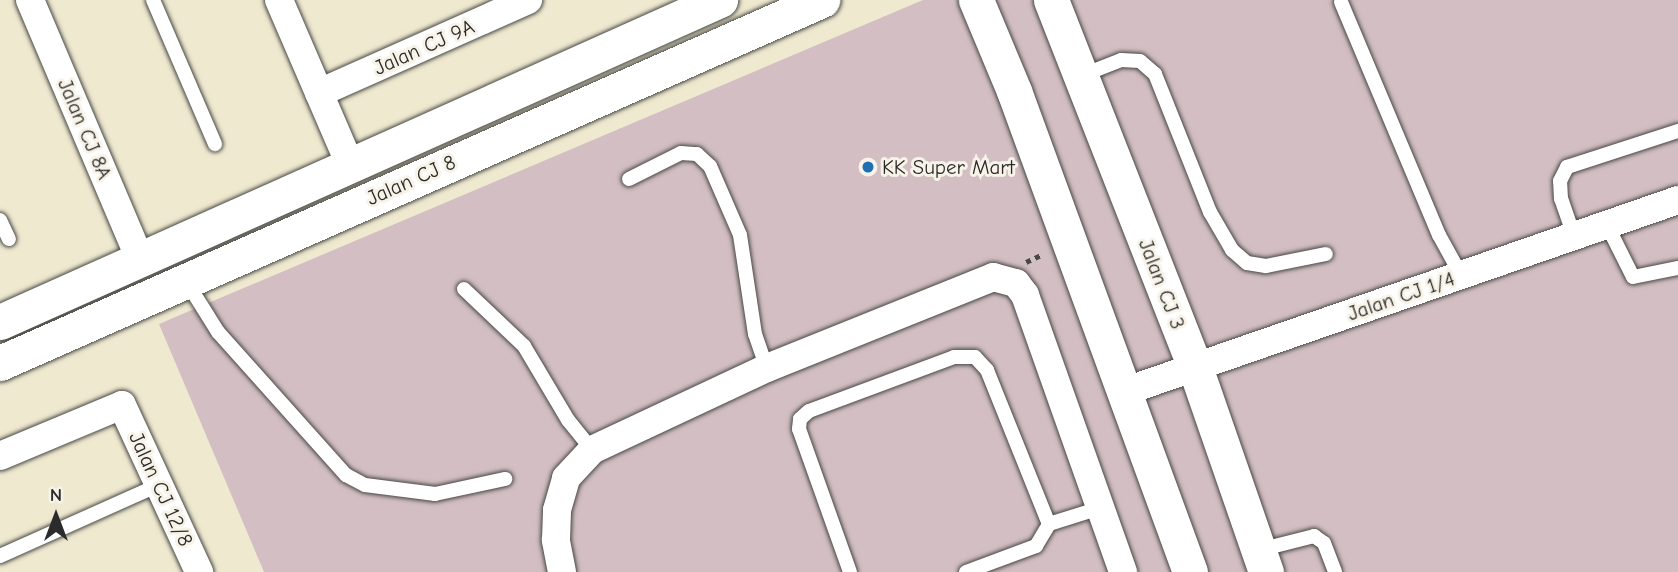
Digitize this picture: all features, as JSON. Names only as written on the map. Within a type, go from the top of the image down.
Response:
[{"type":"street","name":"Jalan CJ 8A","points":[[30,0],[140,259]]},
{"type":"street","points":[[279,0],[350,165]]},
{"type":"street","name":"Jalan CJ 9A","points":[[319,93],[528,0]]},
{"type":"street","name":"Jalan CJ 8","points":[[0,322],[720,0]]},
{"type":"street","name":"Jalan CJ 8","points":[[0,363],[185,279],[822,0]]},
{"type":"street","name":"Jalan CJ 3","points":[[1051,0],[1083,75],[1195,367],[1262,561]]},
{"type":"street","points":[[974,3],[1069,243],[1190,572]]},
{"type":"street","name":"Jalan CJ 1/4","points":[[1123,392],[1678,200]]},
{"type":"street","points":[[562,572],[555,540],[557,510],[566,478],[592,450],[767,368],[977,281],[1005,277],[1025,295],[1123,572]]},
{"type":"street","name":"Jalan CJ 12/8","points":[[0,456],[122,405],[195,571]]},
{"type":"lane","points":[[153,0],[215,144]]},
{"type":"lane","points":[[1341,2],[1439,235],[1461,275]]},
{"type":"lane","points":[[1083,75],[1121,60],[1140,61],[1155,74],[1210,212],[1232,250],[1247,263],[1266,266],[1326,254]]},
{"type":"lane","points":[[1574,236],[1561,199],[1560,181],[1567,167],[1678,131]]},
{"type":"lane","points":[[629,180],[681,153],[697,154],[710,166],[740,235],[755,334],[767,368]]},
{"type":"lane","points":[[0,220],[9,239]]},
{"type":"lane","points":[[1607,225],[1633,277],[1678,268]]},
{"type":"lane","points":[[185,279],[218,332],[346,475],[365,485],[435,494],[505,479]]},
{"type":"lane","points":[[464,289],[524,346],[568,420],[592,450]]},
{"type":"lane","points":[[850,572],[799,429],[800,419],[809,411],[954,357],[975,357],[987,370],[1049,524]]},
{"type":"lane","points":[[0,556],[159,485]]},
{"type":"lane","points":[[966,572],[1036,546],[1049,524],[1100,508]]},
{"type":"lane","points":[[1262,561],[1314,536],[1324,543],[1335,572]]},
{"type":"path","points":[[1005,277],[1019,265],[1069,243]]},
{"type":"shaded area","points":[[923,0],[1678,0],[1678,572],[264,572],[159,324]]},
{"type":"place","name":"KK Super Mart","points":[[868,167]]}]
